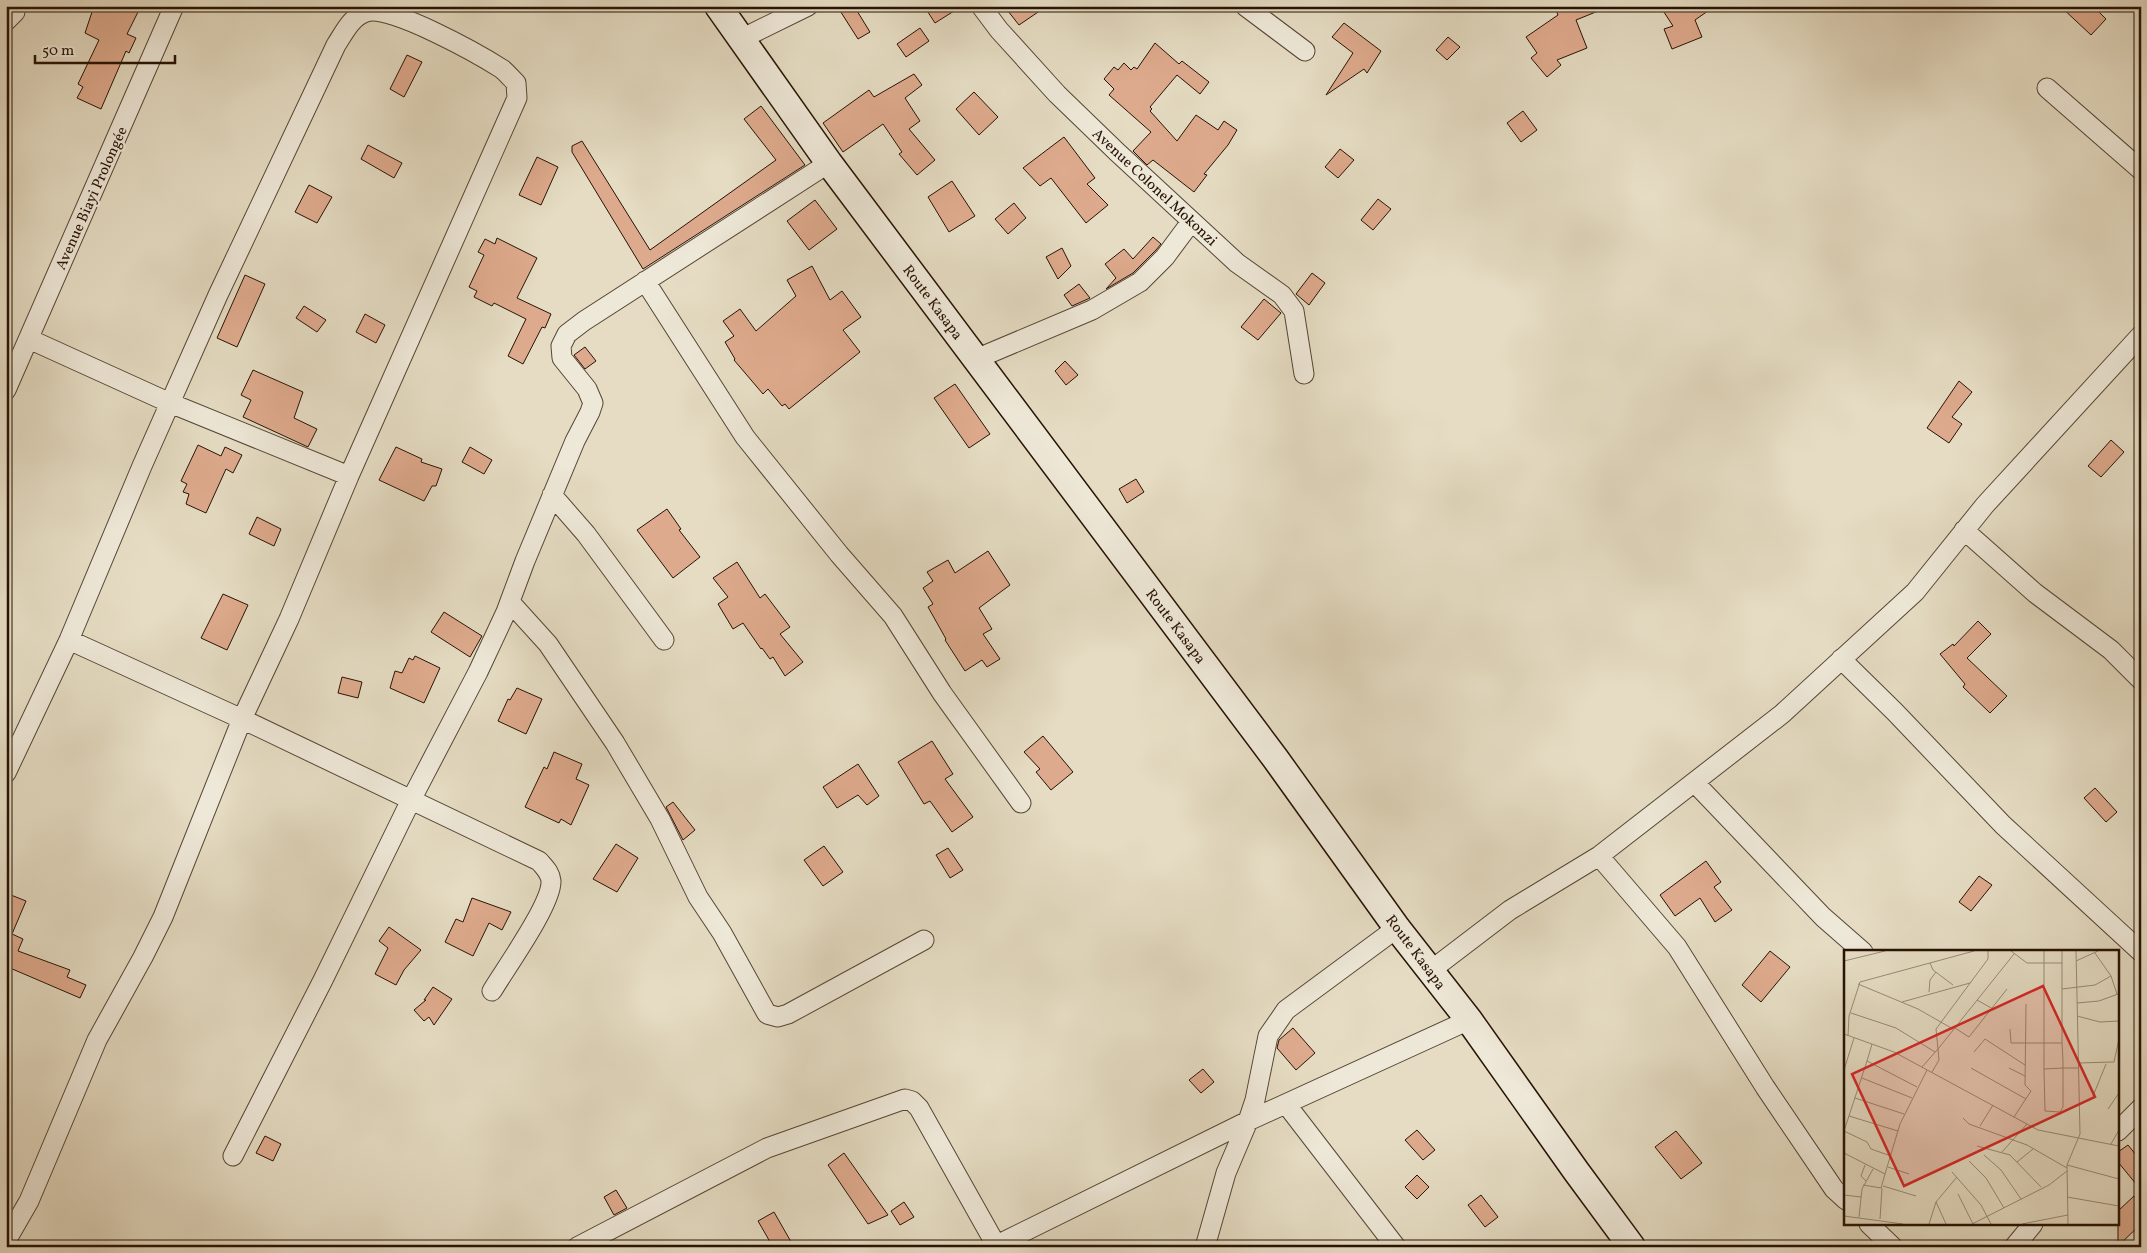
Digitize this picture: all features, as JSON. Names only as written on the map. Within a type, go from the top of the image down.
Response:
[{"type":"main road","name":"Route Kasapa","points":[[718,6],[829,163],[1275,758],[1397,928],[1469,1020],[1632,1247]]},
{"type":"street","name":"Avenue Biayi Prolongée","points":[[7,384],[29,339],[174,6]]},
{"type":"street","points":[[741,39],[808,6]]},
{"type":"street","name":"Avenue Colonel Mokonzi","points":[[981,6],[999,30],[1057,94],[1191,222],[1238,264],[1282,295],[1294,310],[1304,374]]},
{"type":"street","points":[[1245,6],[1305,51]]},
{"type":"street","points":[[6,774],[68,640],[222,286],[341,38],[351,22],[367,12],[386,12],[414,22],[503,70],[516,82],[517,98],[349,476],[289,619],[242,719],[163,917],[97,1040],[29,1201],[6,1241]]},
{"type":"street","points":[[2047,88],[2141,170]]},
{"type":"street","points":[[232,1156],[323,980],[411,800],[464,702],[510,602],[524,561],[593,403],[586,389],[562,358],[561,346],[567,334],[645,281],[829,163]]},
{"type":"street","points":[[976,359],[1092,310],[1140,282],[1165,257],[1191,222]]},
{"type":"street","points":[[645,281],[745,437],[839,554],[893,616],[942,693],[1021,803]]},
{"type":"street","points":[[1430,971],[1510,910],[1599,856],[1782,714],[1915,592],[1964,530],[2141,335]]},
{"type":"street","points":[[29,339],[170,403],[349,476]]},
{"type":"street","points":[[552,495],[586,534],[664,640]]},
{"type":"street","points":[[1964,530],[2034,593],[2111,650],[2141,680]]},
{"type":"street","points":[[510,602],[548,644],[615,743],[660,819],[698,897],[722,934],[768,1014],[778,1017],[788,1014],[924,940]]},
{"type":"street","points":[[68,640],[242,719],[519,850],[539,862],[549,872],[551,883],[544,905],[492,991]]},
{"type":"street","points":[[1841,659],[1902,718],[2003,825],[2141,952]]},
{"type":"street","points":[[1694,782],[1823,917],[1861,950]]},
{"type":"street","points":[[1599,856],[1677,947],[1765,1087],[1834,1189],[1844,1198]]},
{"type":"street","points":[[1205,1247],[1226,1173],[1255,1100],[1268,1036],[1286,1010],[1397,928]]},
{"type":"street","points":[[576,1247],[767,1148],[905,1099],[912,1101],[919,1108],[995,1246],[1020,1241],[1248,1121],[1469,1020]]},
{"type":"street","points":[[1286,1104],[1396,1247]]},
{"type":"street","points":[[2120,1129],[2141,1108]]},
{"type":"street","points":[[1871,1226],[1893,1247]]},
{"type":"street","points":[[2014,1247],[2031,1226]]},
{"type":"building","points":[[94,6],[141,6],[127,34],[136,38],[129,53],[126,51],[101,109],[77,98],[83,87],[78,84],[99,40],[85,33]]},
{"type":"building","points":[[837,6],[854,6],[870,32],[858,39]]},
{"type":"building","points":[[924,6],[962,6],[935,23]]},
{"type":"building","points":[[1004,6],[1047,6],[1019,25]]},
{"type":"building","points":[[1565,6],[1608,7],[1576,20],[1587,48],[1557,60],[1561,65],[1547,77],[1531,58],[1537,53],[1526,37],[1558,15],[1556,10]]},
{"type":"building","points":[[1660,6],[1715,6],[1695,20],[1702,37],[1672,49],[1664,29],[1673,26]]},
{"type":"building","points":[[2060,6],[2093,6],[2106,19],[2091,35]]},
{"type":"building","points":[[1344,23],[1381,51],[1367,73],[1364,69],[1326,95],[1353,53],[1332,37]]},
{"type":"building","points":[[920,28],[929,41],[906,57],[897,44]]},
{"type":"building","points":[[1448,37],[1460,47],[1447,60],[1436,50]]},
{"type":"building","points":[[1155,43],[1179,64],[1182,61],[1209,82],[1200,94],[1177,75],[1150,107],[1152,109],[1150,111],[1177,141],[1196,115],[1218,130],[1224,121],[1237,130],[1228,145],[1204,174],[1207,175],[1194,192],[1153,160],[1147,165],[1133,151],[1151,132],[1109,95],[1114,89],[1104,79],[1114,67],[1118,70],[1124,63],[1131,70],[1134,67],[1137,69]]},
{"type":"building","points":[[407,55],[422,62],[404,97],[390,89]]},
{"type":"building","points":[[914,74],[922,85],[905,98],[920,121],[909,129],[935,160],[917,175],[899,154],[902,152],[883,124],[843,152],[823,123],[869,90],[874,97]]},
{"type":"building","points":[[974,92],[998,117],[979,135],[956,109]]},
{"type":"building","points":[[761,106],[805,165],[643,269],[572,152],[572,146],[582,141],[650,250],[776,160],[744,119]]},
{"type":"building","points":[[1523,111],[1537,130],[1521,142],[1507,123]]},
{"type":"building","points":[[1064,137],[1095,178],[1087,184],[1108,205],[1086,223],[1051,178],[1040,186],[1023,168]]},
{"type":"building","points":[[368,145],[402,163],[394,178],[361,159]]},
{"type":"building","points":[[1340,149],[1354,160],[1338,178],[1325,167]]},
{"type":"building","points":[[537,157],[558,167],[541,205],[519,195]]},
{"type":"building","points":[[952,181],[975,216],[949,232],[928,197]]},
{"type":"building","points":[[309,185],[332,197],[317,223],[295,212]]},
{"type":"building","points":[[1378,199],[1391,209],[1373,230],[1361,220]]},
{"type":"building","points":[[815,200],[837,229],[809,250],[787,221]]},
{"type":"building","points":[[1014,203],[1026,218],[1008,234],[995,219]]},
{"type":"building","points":[[1153,237],[1161,244],[1156,250],[1133,273],[1106,289],[1116,278],[1105,264],[1124,249],[1133,259]]},
{"type":"building","points":[[497,238],[537,258],[517,298],[551,314],[545,328],[542,327],[523,364],[508,356],[526,319],[494,303],[492,306],[474,297],[477,291],[469,287],[484,255],[478,252],[485,239],[495,244]]},
{"type":"building","points":[[1062,248],[1071,266],[1058,279],[1046,257]]},
{"type":"building","points":[[812,266],[830,300],[842,291],[861,317],[843,330],[860,352],[789,409],[785,404],[782,406],[768,389],[763,394],[734,360],[725,342],[734,336],[723,321],[740,309],[756,331],[796,296],[787,280]]},
{"type":"building","points":[[1312,273],[1325,283],[1309,305],[1296,294]]},
{"type":"building","points":[[245,275],[265,284],[237,347],[217,338]]},
{"type":"building","points":[[1079,284],[1090,298],[1072,306],[1064,295]]},
{"type":"building","points":[[1264,299],[1281,313],[1258,340],[1241,327]]},
{"type":"building","points":[[304,306],[326,320],[317,332],[296,318]]},
{"type":"building","points":[[365,314],[385,325],[376,343],[356,332]]},
{"type":"building","points":[[585,347],[596,361],[585,369],[574,355]]},
{"type":"building","points":[[1065,361],[1078,375],[1066,385],[1055,371]]},
{"type":"building","points":[[253,370],[303,392],[294,418],[317,429],[308,447],[243,417],[251,400],[241,395]]},
{"type":"building","points":[[1959,381],[1972,392],[1952,417],[1962,424],[1949,443],[1927,428]]},
{"type":"building","points":[[955,384],[990,434],[969,448],[934,398]]},
{"type":"building","points":[[2111,440],[2124,452],[2101,477],[2088,466]]},
{"type":"building","points":[[198,445],[221,456],[225,447],[242,455],[233,473],[226,469],[206,513],[186,504],[189,494],[183,492],[187,484],[181,481]]},
{"type":"building","points":[[396,447],[422,459],[421,462],[442,469],[436,486],[432,486],[424,501],[379,480]]},
{"type":"building","points":[[470,447],[492,460],[484,474],[462,462]]},
{"type":"building","points":[[1136,479],[1144,492],[1127,503],[1119,489]]},
{"type":"building","points":[[667,509],[681,529],[679,530],[700,557],[673,578],[637,530]]},
{"type":"building","points":[[257,517],[281,529],[274,546],[249,534]]},
{"type":"building","points":[[988,551],[1010,585],[979,608],[992,629],[983,634],[1000,659],[987,667],[982,660],[965,671],[945,640],[928,607],[933,604],[923,588],[933,581],[927,572],[948,560],[955,573]]},
{"type":"building","points":[[737,562],[760,598],[765,594],[790,627],[780,634],[803,662],[785,676],[773,657],[770,659],[761,649],[743,623],[733,629],[718,604],[728,597],[713,578]]},
{"type":"building","points":[[223,594],[248,605],[227,650],[201,638]]},
{"type":"building","points":[[444,612],[482,636],[470,657],[431,632]]},
{"type":"building","points":[[1978,621],[1991,634],[1967,658],[2007,696],[1990,713],[1963,687],[1965,684],[1940,654],[1953,644],[1954,646]]},
{"type":"building","points":[[415,656],[440,668],[424,703],[390,688],[395,671],[402,673],[409,658],[413,660]]},
{"type":"building","points":[[342,677],[362,682],[358,698],[338,693]]},
{"type":"building","points":[[517,688],[542,699],[526,734],[498,721],[508,699],[510,700]]},
{"type":"building","points":[[1043,736],[1073,772],[1051,790],[1036,772],[1040,769],[1024,752]]},
{"type":"building","points":[[932,741],[953,774],[945,779],[973,817],[952,832],[930,801],[924,804],[898,762]]},
{"type":"building","points":[[554,752],[582,764],[576,779],[589,785],[571,825],[561,819],[559,823],[525,807],[544,767],[547,769]]},
{"type":"building","points":[[858,764],[879,796],[867,805],[858,795],[837,808],[823,787]]},
{"type":"building","points":[[2095,788],[2117,812],[2106,822],[2084,798]]},
{"type":"building","points":[[673,802],[695,830],[683,840],[666,807]]},
{"type":"building","points":[[616,844],[638,858],[617,892],[593,879]]},
{"type":"building","points":[[824,846],[843,872],[823,886],[804,860]]},
{"type":"building","points":[[948,848],[963,870],[950,878],[936,855]]},
{"type":"building","points":[[1706,861],[1721,882],[1714,887],[1732,910],[1715,922],[1700,898],[1675,916],[1660,895]]},
{"type":"building","points":[[1979,876],[1992,885],[1971,911],[1959,902]]},
{"type":"building","points":[[11,895],[26,901],[12,934],[23,939],[18,951],[70,970],[67,977],[86,985],[80,998],[10,968],[6,976],[6,907]]},
{"type":"building","points":[[472,898],[511,912],[502,930],[489,923],[473,956],[445,942],[456,919],[463,922]]},
{"type":"building","points":[[389,927],[421,950],[404,970],[396,985],[375,974],[388,948],[379,941]]},
{"type":"building","points":[[1770,951],[1790,967],[1761,1002],[1742,985]]},
{"type":"building","points":[[433,987],[452,999],[434,1025],[429,1017],[424,1021],[414,1010],[426,1000],[424,1000]]},
{"type":"building","points":[[1293,1028],[1315,1053],[1296,1070],[1277,1048],[1279,1040]]},
{"type":"building","points":[[1203,1069],[1214,1082],[1201,1093],[1189,1080]]},
{"type":"building","points":[[1417,1130],[1435,1150],[1423,1160],[1405,1140]]},
{"type":"building","points":[[1676,1131],[1702,1163],[1681,1179],[1655,1147]]},
{"type":"building","points":[[265,1136],[281,1144],[273,1161],[256,1153]]},
{"type":"building","points":[[2128,1145],[2141,1161],[2141,1190],[2120,1164],[2120,1151]]},
{"type":"building","points":[[844,1153],[888,1215],[868,1224],[828,1165]]},
{"type":"building","points":[[1417,1175],[1429,1187],[1417,1199],[1405,1187]]},
{"type":"building","points":[[616,1190],[627,1208],[614,1215],[604,1197]]},
{"type":"building","points":[[1481,1195],[1498,1217],[1485,1227],[1468,1205]]},
{"type":"building","points":[[2134,1196],[2141,1203],[2141,1224],[2118,1246],[2118,1226],[2120,1226],[2120,1209]]},
{"type":"building","points":[[904,1202],[914,1217],[900,1225],[891,1211]]},
{"type":"building","points":[[774,1212],[794,1247],[773,1247],[758,1221]]}]
